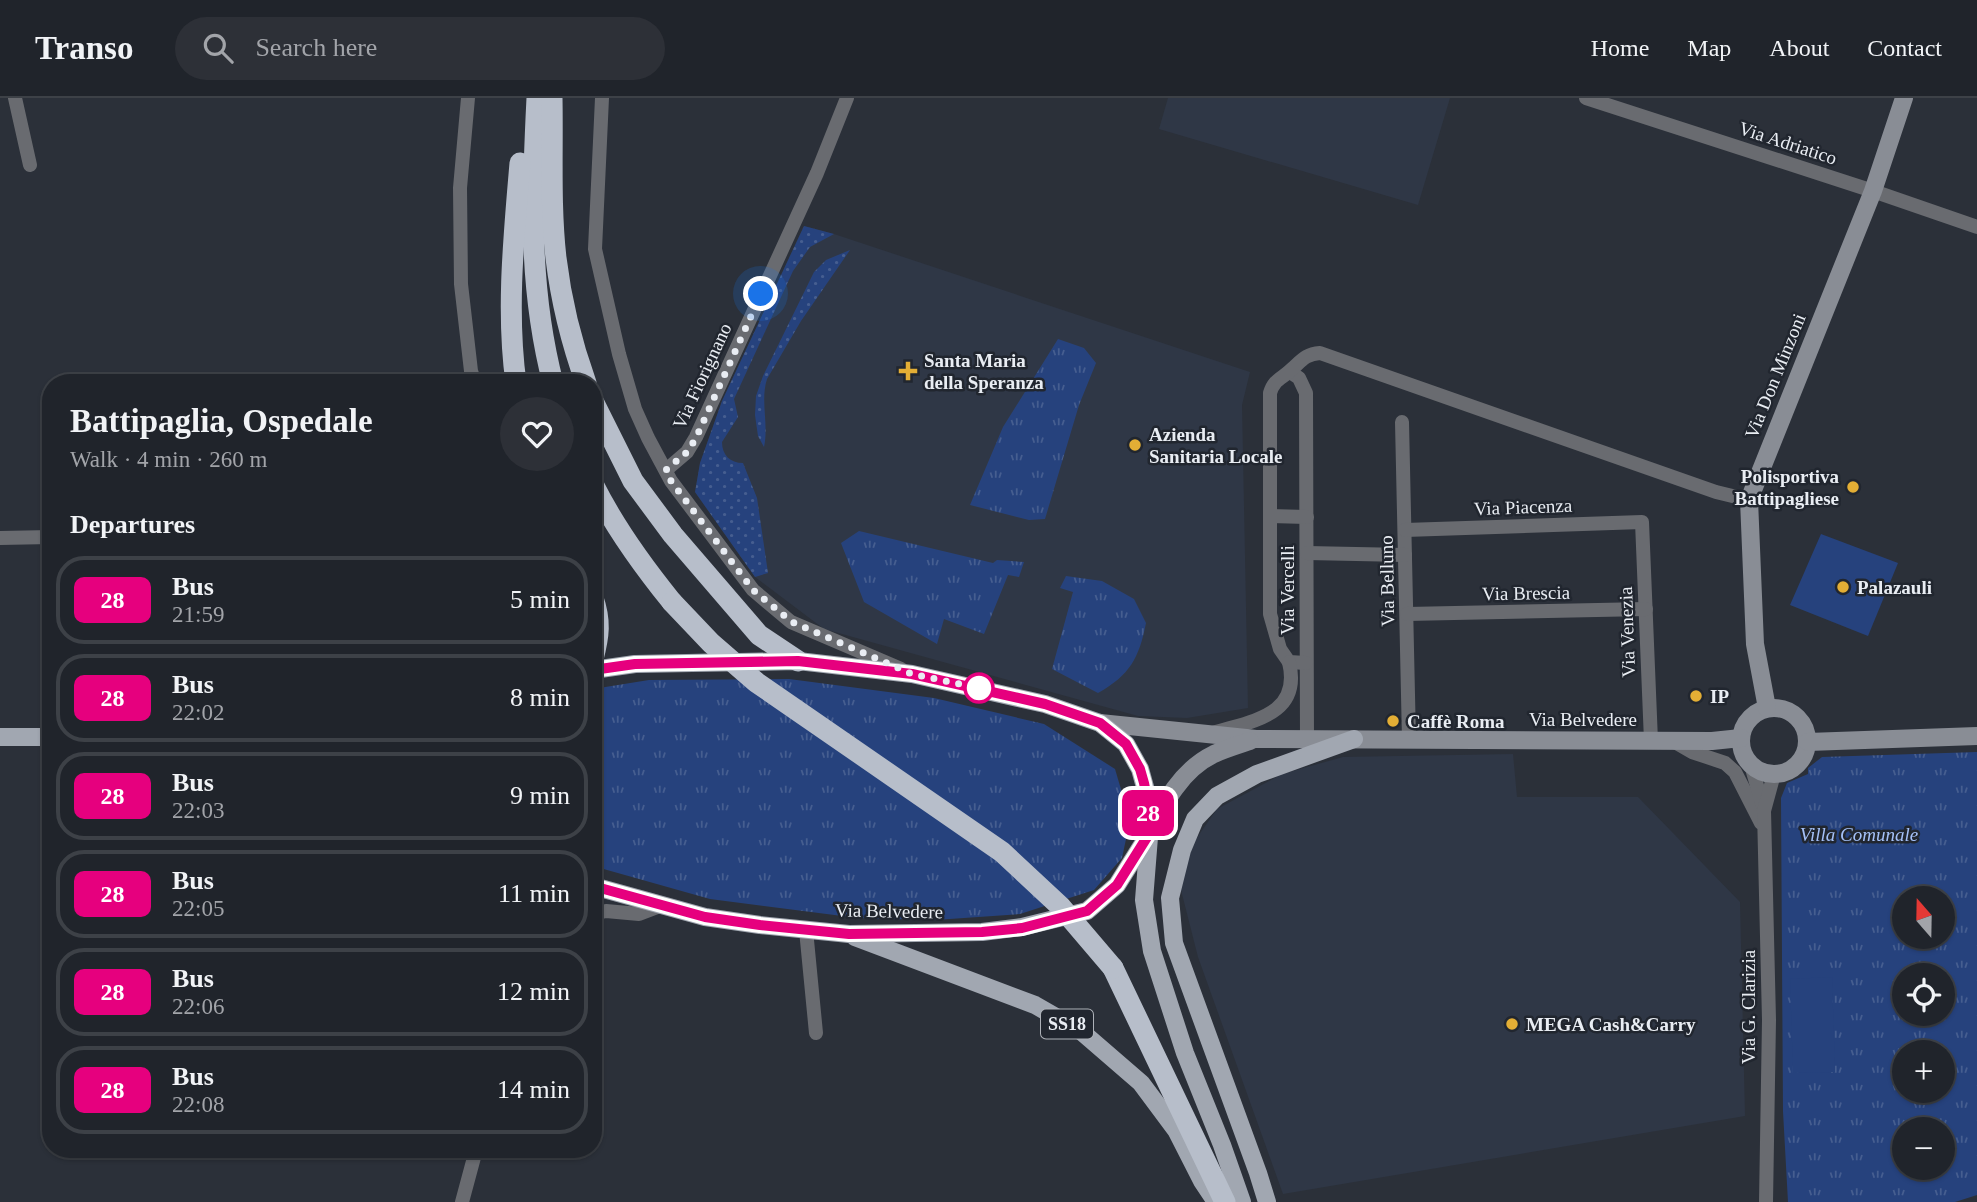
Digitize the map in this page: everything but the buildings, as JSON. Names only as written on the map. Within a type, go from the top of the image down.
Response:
[{"type":"highway","points":[[515,374],[512,316],[525,98]]},
{"type":"highway","points":[[537,98],[531,215],[540,324],[551,374]]},
{"type":"highway","points":[[552,98],[556,261],[583,374]]},
{"type":"highway","points":[[602,419],[633,481],[666,527],[759,635],[798,661]]},
{"type":"highway","points":[[602,501],[617,529],[673,603],[711,643],[755,682],[1002,852],[1061,907],[1113,968],[1225,1202]]},
{"type":"main road","name":"Via Don Minzoni","points":[[1767,708],[1755,644],[1749,500],[1873,191],[1904,98]]},
{"type":"main road","name":"Via Belvedere","points":[[602,669],[635,664],[798,661],[912,674],[1045,704],[1100,723],[1256,739],[1712,741],[1741,738]]},
{"type":"main road","points":[[1767,708],[1777,708],[1796,715],[1802,723],[1808,742],[1798,764],[1774,774],[1751,765],[1741,748],[1741,738],[1749,719],[1767,708]]},
{"type":"main road","name":"Via Belvedere","points":[[1100,723],[1126,744],[1140,769],[1147,798],[1149,834]]},
{"type":"main road","points":[[1808,742],[1977,736]]},
{"type":"main road","points":[[0,737],[42,737]]},
{"type":"main road","name":"Via Belvedere","points":[[602,889],[705,917],[806,930],[849,934],[935,934],[1022,928],[1087,911],[1117,885],[1149,834],[1166,800],[1188,773],[1212,755],[1256,739]]},
{"type":"main road","points":[[1267,1202],[1174,943],[1170,898],[1182,850],[1195,820],[1217,796],[1257,774],[1354,739]]},
{"type":"main road","points":[[1149,834],[1144,900],[1152,951],[1185,1053],[1242,1202]]},
{"type":"main road","name":"SS18","points":[[849,934],[1035,1005],[1082,1032],[1141,1083],[1176,1130],[1216,1202]]},
{"type":"street","points":[[15,98],[30,165]]},
{"type":"street","points":[[468,98],[460,188],[461,284],[472,374]]},
{"type":"street","points":[[602,98],[595,249],[619,354],[635,409],[648,438],[669,475],[753,590],[792,622],[912,674]]},
{"type":"street","name":"Via Fiorignano","points":[[669,475],[696,438],[817,173],[848,98]]},
{"type":"street","name":"Via Adriatico","points":[[1586,98],[1873,191],[1977,228]]},
{"type":"street","points":[[1290,372],[1303,358],[1320,353],[1716,492],[1749,500]]},
{"type":"street","name":"Via Vercelli","points":[[1306,663],[1289,662],[1280,649],[1270,614],[1269,393],[1279,377],[1290,372],[1299,378],[1307,393],[1307,739]]},
{"type":"street","name":"Via Belluno","points":[[1402,422],[1409,740]]},
{"type":"street","name":"Via Vercelli","points":[[1270,516],[1307,517]]},
{"type":"street","name":"Via Piacenza","points":[[1405,530],[1642,522]]},
{"type":"street","name":"Via Venezia","points":[[1642,522],[1651,741]]},
{"type":"street","points":[[0,538],[42,537]]},
{"type":"street","points":[[1307,553],[1405,555]]},
{"type":"street","name":"Via Brescia","points":[[1407,614],[1646,609]]},
{"type":"street","points":[[1208,734],[1259,720],[1277,710],[1287,697],[1291,670],[1289,662]]},
{"type":"street","points":[[1673,741],[1692,752],[1725,763],[1735,772],[1764,829]]},
{"type":"street","name":"Via G. Clarizia","points":[[1751,765],[1764,811]]},
{"type":"street","name":"Via G. Clarizia","points":[[1766,1202],[1769,1020],[1764,811],[1774,774]]},
{"type":"street","points":[[602,912],[639,914],[660,906]]},
{"type":"street","points":[[806,930],[816,1033]]},
{"type":"street","points":[[462,1202],[474,1158]]},
{"type":"shaded area","points":[[1168,98],[1450,98],[1418,205],[1159,129]]},
{"type":"shaded area","points":[[804,226],[1250,372],[1242,405],[1248,708],[1187,718],[1138,716],[824,629],[755,577],[695,492],[700,463],[722,401]]},
{"type":"shaded area","points":[[1513,754],[1517,797],[1638,797],[1740,902],[1745,1116],[1283,1194],[1198,957],[1181,890],[1189,849],[1217,809],[1282,774],[1343,757]]},
{"type":"green space","points":[[804,226],[834,234],[810,247],[793,271],[734,399],[738,417],[722,442],[723,451],[728,457],[734,462],[743,463],[757,498],[768,573],[755,577],[695,492],[700,463],[722,401]]},
{"type":"green space","points":[[850,250],[801,321],[767,379],[764,396],[764,447],[758,436],[755,415],[756,396],[763,376],[814,272],[826,260]]},
{"type":"green space","points":[[1058,339],[1084,348],[1096,363],[1079,405],[1045,519],[1029,520],[970,505],[1003,427]]},
{"type":"green space","points":[[859,531],[993,563],[997,560],[1024,562],[1019,577],[1008,575],[984,634],[944,619],[937,644],[864,602],[841,543]]},
{"type":"green space","name":"Palazauli","points":[[1821,534],[1898,563],[1868,636],[1790,605]]},
{"type":"green space","points":[[1066,576],[1102,581],[1134,599],[1146,623],[1140,646],[1131,664],[1118,679],[1098,693],[1052,669],[1073,592],[1060,588]]},
{"type":"green space","points":[[789,679],[934,698],[1044,724],[1115,769],[1130,820],[1122,858],[1094,890],[1020,914],[935,920],[858,918],[710,899],[602,869],[602,688],[649,680]]},
{"type":"green space","name":"Villa Comunale","points":[[1977,752],[1977,1195],[1955,1202],[1788,1202],[1783,1111],[1781,798],[1787,783],[1808,774],[1808,768],[1822,757]]},
{"type":"green space","points":[[1832,977],[1835,1072],[1793,1073],[1790,979]]},
{"type":"bus line","name":"28","points":[[602,669],[635,664],[798,661],[912,674],[1045,704],[1100,723],[1126,744],[1140,769],[1144,783],[1149,834],[1117,885],[1087,911],[1022,928],[982,932],[849,934],[760,925],[705,917],[602,889]]},
{"type":"place","name":"Santa Maria della Speranza","points":[[908,371]]},
{"type":"place","name":"Azienda Sanitaria Locale","points":[[1135,445]]},
{"type":"place","name":"Polisportiva Battipagliese","points":[[1853,487]]},
{"type":"place","name":"Palazauli","points":[[1843,587]]},
{"type":"place","name":"IP","points":[[1696,696]]},
{"type":"place","name":"Caffè Roma","points":[[1393,721]]},
{"type":"place","name":"MEGA Cash&Carry","points":[[1512,1024]]},
{"type":"route","points":[[761,294],[696,438],[687,452],[666,470],[671,481],[753,590],[792,622],[912,674],[979,688]]}]
